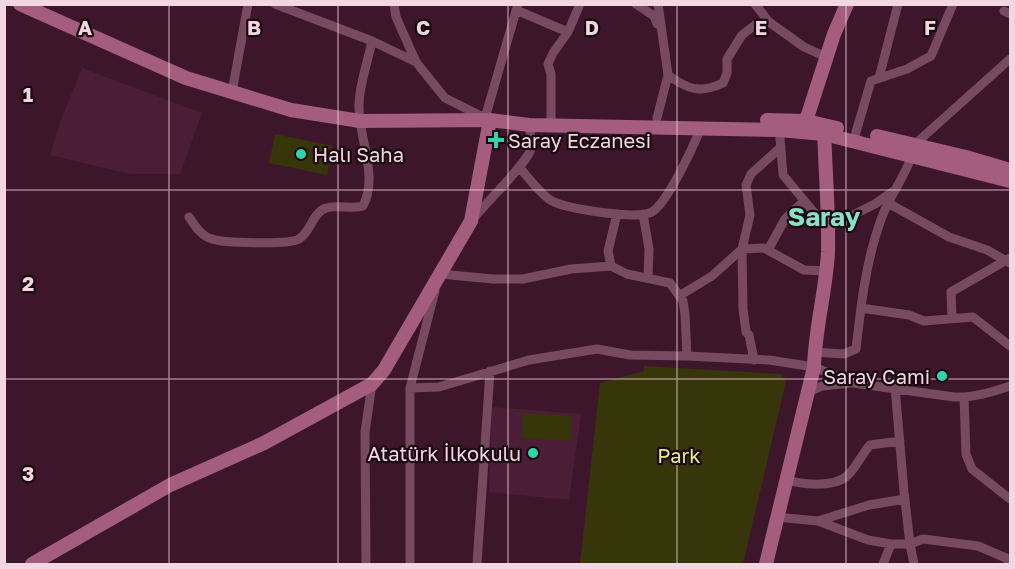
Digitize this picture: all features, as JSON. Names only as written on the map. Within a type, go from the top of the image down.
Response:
[{"type":"street","points":[[20,4],[186,78],[291,110],[360,121],[488,119],[529,125],[701,128],[779,125]]},
{"type":"street","points":[[232,93],[248,4]]},
{"type":"street","points":[[274,4],[372,41],[416,62]]},
{"type":"street","points":[[394,4],[396,17],[416,62],[445,98],[488,119]]},
{"type":"street","points":[[551,120],[549,64],[553,53],[568,32],[580,4]]},
{"type":"street","points":[[636,4],[654,16],[662,36]]},
{"type":"street","points":[[657,118],[668,75],[658,4]]},
{"type":"street","points":[[755,4],[769,22],[804,47],[826,57]]},
{"type":"street","points":[[804,127],[826,57],[847,4]]},
{"type":"street","points":[[879,78],[898,4]]},
{"type":"street","points":[[855,136],[871,81],[907,69],[931,56],[953,4]]},
{"type":"street","points":[[471,221],[488,119],[517,7],[568,32]]},
{"type":"street","points":[[668,75],[683,87],[698,89],[723,83],[727,73],[727,59],[742,35],[755,25],[769,22]]},
{"type":"street","points":[[189,217],[199,232],[212,239],[284,243],[299,239],[315,217],[325,208],[352,209],[363,206],[369,195],[359,104],[372,41]]},
{"type":"street","points":[[814,352],[844,354],[856,349],[862,292],[881,219],[892,192],[907,172],[913,150],[1011,59]]},
{"type":"street","points":[[529,125],[551,120],[657,118],[804,127],[824,129],[1011,170]]},
{"type":"street","points":[[32,564],[170,485],[264,443],[372,384],[384,370],[471,221],[486,202],[520,168],[531,149],[529,125]]},
{"type":"street","points":[[779,125],[783,175],[827,228]]},
{"type":"street","points":[[520,168],[550,201],[574,208],[633,216],[643,214],[652,212],[664,199],[691,152],[701,128]]},
{"type":"street","points":[[766,564],[785,478],[814,367],[814,352],[823,305],[827,228],[824,129]]},
{"type":"street","points":[[754,360],[744,318],[742,249],[750,215],[746,185],[751,174],[782,147]]},
{"type":"street","points":[[913,150],[1011,181]]},
{"type":"street","points":[[827,228],[875,204],[892,192]]},
{"type":"street","points":[[768,250],[785,219],[804,201]]},
{"type":"street","points":[[888,203],[949,237],[1009,260]]},
{"type":"street","points":[[611,267],[608,251],[617,214]]},
{"type":"street","points":[[643,214],[650,249],[648,278]]},
{"type":"street","points":[[679,296],[712,276],[742,249],[764,248],[804,270],[826,271]]},
{"type":"street","points":[[952,318],[951,292],[1009,260]]},
{"type":"street","points":[[440,274],[493,279],[523,279],[571,269],[611,267],[627,274],[670,283],[683,301],[687,356]]},
{"type":"street","points":[[410,564],[410,388],[440,274]]},
{"type":"street","points":[[861,308],[909,315],[924,321],[973,317],[1011,346]]},
{"type":"street","points":[[410,388],[439,387],[529,360],[597,349],[630,355],[754,360],[814,367],[853,383]]},
{"type":"street","points":[[477,564],[490,371]]},
{"type":"street","points":[[807,393],[822,386],[853,383],[964,397],[992,393],[1011,386]]},
{"type":"street","points":[[366,564],[365,432],[372,384]]},
{"type":"street","points":[[895,387],[905,499],[914,564]]},
{"type":"street","points":[[964,397],[966,454],[972,469],[1011,499]]},
{"type":"street","points":[[785,478],[800,484],[830,483],[845,478],[870,445],[900,441]]},
{"type":"street","points":[[818,521],[869,505],[905,499]]},
{"type":"street","points":[[776,517],[818,521],[868,540],[891,544],[910,544],[923,539],[978,546],[1006,558],[1011,564]]},
{"type":"street","points":[[883,564],[891,544]]},
{"type":"shaded area","points":[[82,68],[202,113],[180,174],[130,174],[50,155],[60,122]]},
{"type":"shaded area","name":"Atatürk İlkokulu","points":[[492,407],[581,414],[569,500],[489,492]]},
{"type":"green space","name":"Halı Saha","points":[[275,134],[333,146],[327,175],[269,163]]},
{"type":"green space","name":"Park","points":[[644,366],[781,374],[786,381],[743,564],[580,564],[600,383],[644,371]]},
{"type":"green space","points":[[523,413],[572,416],[571,441],[521,438]]},
{"type":"place","name":"Saray Eczanesi","points":[[496,140]]},
{"type":"place","name":"Halı Saha","points":[[301,154]]},
{"type":"place","name":"Saray Cami","points":[[942,376]]},
{"type":"place","name":"Atatürk İlkokulu","points":[[533,453]]},
{"type":"district","name":"Saray","points":[[824,216]]}]
